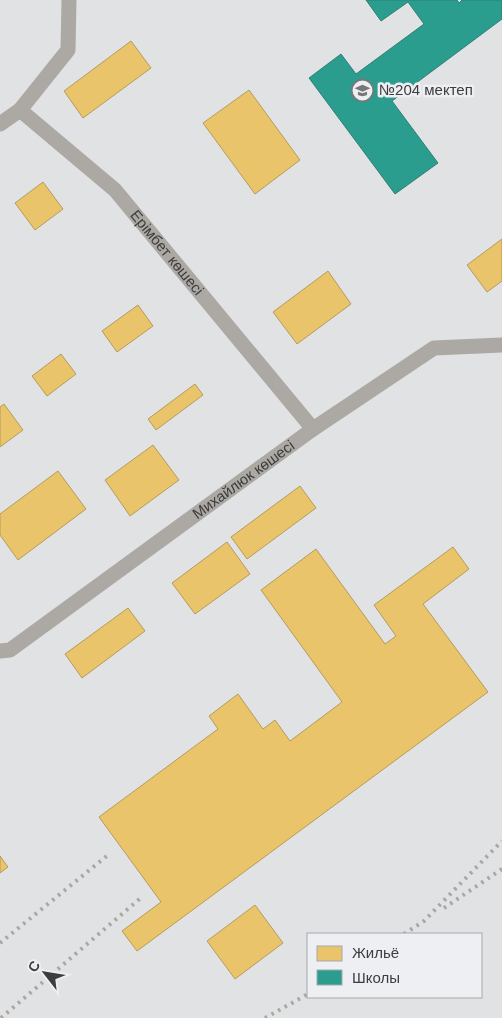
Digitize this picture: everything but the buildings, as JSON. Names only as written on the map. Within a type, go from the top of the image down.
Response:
[{"type":"street","points":[[0,124],[20,110],[68,50],[69,0]]},
{"type":"street","name":"Ерімбет көшесі","points":[[20,110],[115,190],[313,430]]},
{"type":"street","name":"Михайлюк көшесі","points":[[0,651],[10,650],[313,430],[434,348],[502,345]]},
{"type":"railway","points":[[406,933],[424,921],[502,841]]},
{"type":"railway","points":[[0,943],[108,855]]},
{"type":"railway","points":[[444,908],[502,869]]},
{"type":"railway","points":[[1,1018],[143,896]]},
{"type":"railway","points":[[265,1018],[307,995]]},
{"type":"place","name":"№204 мектеп","points":[[363,90]]}]
